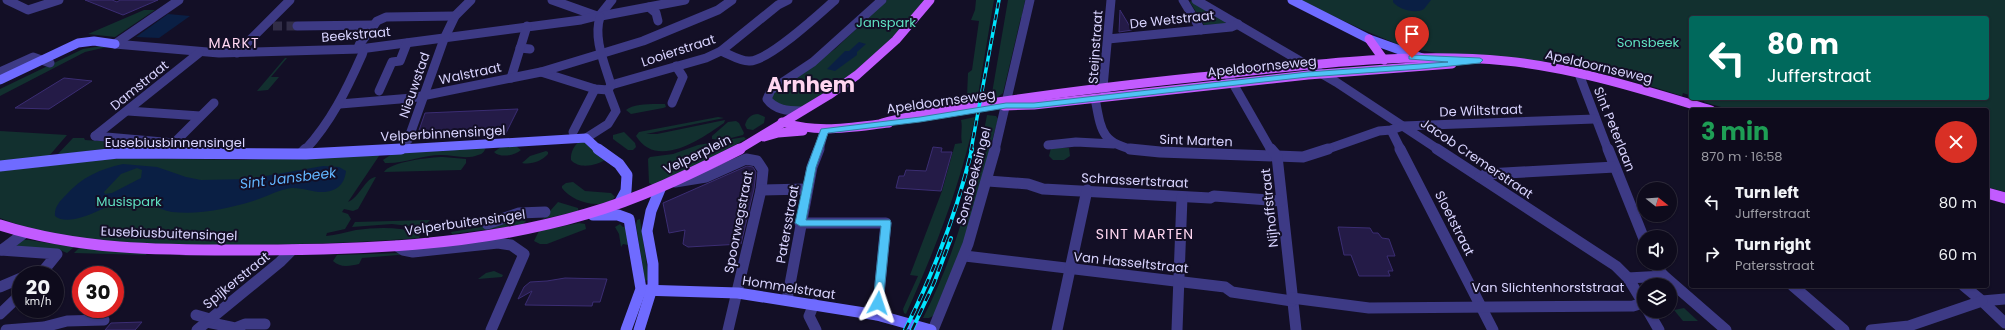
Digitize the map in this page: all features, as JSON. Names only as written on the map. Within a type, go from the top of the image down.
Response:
[{"type":"main road","name":"Velperplein","points":[[538,225],[581,215],[674,182],[756,140],[765,132],[830,95],[865,68],[903,31],[930,0]]},
{"type":"main road","points":[[1369,39],[1384,60]]},
{"type":"main road","name":"Apeldoornseweg","points":[[821,130],[841,130],[882,123],[920,120],[1006,103],[1103,87],[1227,73],[1423,58],[1521,63],[1580,74],[1634,87],[1704,108]]},
{"type":"main road","name":"Apeldoornseweg","points":[[1006,103],[1034,105],[1233,82],[1440,65],[1480,60]]},
{"type":"main road","points":[[782,122],[798,128],[821,130]]},
{"type":"main road","points":[[756,140],[773,134],[821,130]]},
{"type":"main road","points":[[1989,194],[2005,198]]},
{"type":"main road","name":"Eusebiusbuitensingel","points":[[0,225],[23,234],[66,241],[143,249],[292,250]]},
{"type":"main road","name":"Velperbuitensingel","points":[[292,250],[397,246],[504,232],[538,225]]},
{"type":"street","points":[[7,0],[28,10],[59,0]]},
{"type":"street","points":[[0,81],[45,61],[88,46],[103,43],[115,44],[179,0]]},
{"type":"street","points":[[237,53],[268,25],[290,0]]},
{"type":"street","name":"Nieuwstad","points":[[408,140],[444,39],[455,16],[471,0]]},
{"type":"street","points":[[552,0],[599,16]]},
{"type":"street","points":[[612,0],[599,16],[596,23],[616,111],[608,124],[586,138],[597,148],[617,160],[626,169],[626,192],[620,202]]},
{"type":"street","name":"Beekstraat","points":[[115,44],[199,53],[360,49],[581,20],[685,0]]},
{"type":"street","name":"Walstraat","points":[[340,104],[375,97],[423,96],[541,72],[643,41],[667,29],[718,10],[732,0]]},
{"type":"street","name":"Looierstraat","points":[[610,88],[721,51],[778,5],[788,0]]},
{"type":"street","points":[[721,51],[750,61],[760,58],[806,25],[835,0]]},
{"type":"street","points":[[801,111],[783,110],[775,107],[767,99],[771,90],[819,57],[882,0]]},
{"type":"street","name":"Steijnstraat","points":[[1107,96],[1103,87],[1111,0]]},
{"type":"street","points":[[1183,0],[1201,30]]},
{"type":"street","name":"Jacob Cremerstraat","points":[[1196,0],[1322,74],[1616,266],[1628,278],[1637,293]]},
{"type":"street","points":[[1292,0],[1369,39],[1440,65]]},
{"type":"street","name":"Sonsbeeksingel","points":[[932,330],[965,256],[988,181],[1029,4]]},
{"type":"street","points":[[649,7],[656,13],[658,21]]},
{"type":"street","points":[[302,153],[312,144],[340,104],[363,52],[359,45],[377,21],[386,17],[455,16]]},
{"type":"street","points":[[589,22],[599,16]]},
{"type":"street","points":[[478,34],[483,24]]},
{"type":"street","name":"De Wetstraat","points":[[1108,39],[1201,30],[1238,24]]},
{"type":"street","points":[[297,26],[374,25]]},
{"type":"street","points":[[511,78],[527,26]]},
{"type":"street","points":[[375,97],[392,62],[400,61],[407,43]]},
{"type":"street","points":[[520,47],[530,49]]},
{"type":"street","name":"Damstraat","points":[[95,136],[199,53]]},
{"type":"street","points":[[0,72],[33,57],[45,61]]},
{"type":"street","points":[[0,86],[45,61]]},
{"type":"street","points":[[672,103],[683,77],[676,66]]},
{"type":"street","points":[[541,72],[595,88],[610,88]]},
{"type":"street","name":"Nijhoffstraat","points":[[1227,73],[1272,151],[1277,156],[1296,330]]},
{"type":"street","name":"Sint Peterlaan","points":[[1580,74],[1580,79],[1595,119],[1640,230]]},
{"type":"street","points":[[0,81],[10,81]]},
{"type":"street","points":[[573,132],[595,88]]},
{"type":"street","points":[[1095,98],[1104,131],[1108,140],[1114,144]]},
{"type":"street","points":[[163,154],[214,103]]},
{"type":"street","points":[[128,111],[200,116]]},
{"type":"street","name":"De Wiltstraat","points":[[1277,156],[1303,157],[1379,131],[1391,130],[1403,126],[1595,119]]},
{"type":"street","name":"Patersstraat","points":[[787,300],[807,188],[821,130]]},
{"type":"street","name":"Sloetstraat","points":[[1391,130],[1493,330]]},
{"type":"street","name":"Eusebiusbinnensingel","points":[[95,136],[174,143]]},
{"type":"street","name":"Velperbinnensingel","points":[[302,153],[306,154],[586,138]]},
{"type":"street","name":"Sint Marten","points":[[1048,145],[1076,142],[1114,144],[1160,152],[1277,156]]},
{"type":"street","name":"Eusebiusbinnensingel","points":[[0,166],[118,153],[251,155],[302,153]]},
{"type":"street","name":"Spoorwegstraat","points":[[674,182],[696,180],[706,177],[739,160],[752,158],[763,170],[762,185],[738,293],[728,330]]},
{"type":"street","points":[[1480,177],[1486,174],[1615,167]]},
{"type":"street","name":"Schrassertstraat","points":[[988,181],[1028,184],[1043,189],[1167,194],[1182,197],[1210,198],[1214,196],[1281,201]]},
{"type":"street","points":[[762,185],[807,188]]},
{"type":"street","points":[[626,330],[654,278],[647,231],[651,211],[661,187]]},
{"type":"street","points":[[1058,330],[1087,190]]},
{"type":"street","points":[[1177,330],[1182,197]]},
{"type":"street","points":[[487,224],[519,213],[545,212]]},
{"type":"street","points":[[581,215],[609,214],[618,215],[629,219],[647,291],[639,330]]},
{"type":"street","points":[[800,223],[886,223],[877,315]]},
{"type":"street","points":[[1,250],[23,234]]},
{"type":"street","name":"Velperbuitensingel","points":[[397,246],[402,250],[413,252],[498,243],[511,245],[524,254],[491,330]]},
{"type":"street","points":[[1,250],[56,253],[58,255],[48,266]]},
{"type":"street","name":"Spijkerstraat","points":[[196,330],[280,262],[292,250]]},
{"type":"street","name":"Van Hasseltstraat","points":[[965,256],[1225,287],[1232,292],[1292,299]]},
{"type":"street","points":[[1659,270],[1726,330]]},
{"type":"street","points":[[1628,278],[1664,276]]},
{"type":"street","points":[[0,287],[12,282]]},
{"type":"street","points":[[1795,288],[1844,330]]},
{"type":"street","points":[[1966,288],[2005,322]]},
{"type":"street","name":"Hommelstraat","points":[[647,291],[738,293],[877,315],[932,330]]},
{"type":"street","name":"Van Slichtenhorststraat","points":[[1292,299],[1369,308],[1481,304],[1637,306]]},
{"type":"street","points":[[1871,330],[1909,326],[1982,301],[2005,299]]},
{"type":"street","points":[[0,314],[12,303]]},
{"type":"street","points":[[814,304],[809,316],[816,330]]},
{"type":"street","points":[[196,315],[235,328],[245,324],[263,327]]},
{"type":"street","name":"Jacob Cremerstraat","points":[[1652,318],[1659,330]]},
{"type":"street","points":[[6,330],[44,327],[67,320],[104,320]]},
{"type":"green space","name":"Janspark","points":[[887,0],[926,0],[899,32],[839,85],[802,107],[790,109],[770,101],[773,93],[835,49]]},
{"type":"green space","points":[[976,0],[994,0],[977,101],[970,100],[967,96],[968,73],[972,70],[979,21],[971,20],[975,10]]},
{"type":"green space","points":[[1008,0],[1027,0],[1025,1],[1022,14],[1024,14],[1023,17],[1021,17],[1003,93],[998,97],[991,99]]},
{"type":"green space","name":"Sonsbeek","points":[[1299,0],[2005,0],[2005,192],[1989,188],[1989,108],[1724,108],[1704,102],[1705,100],[1989,100],[1989,16],[1689,16],[1689,95],[1683,93],[1682,96],[1625,78],[1593,71],[1579,61],[1578,56],[1568,53],[1559,55],[1563,57],[1540,62],[1447,55],[1404,47]]},
{"type":"green space","points":[[1191,1],[1225,21],[1225,24],[1204,25],[1190,2]]},
{"type":"green space","points":[[144,10],[155,10],[115,37],[88,34]]},
{"type":"green space","points":[[101,46],[107,47],[85,52],[0,96],[0,89],[83,49]]},
{"type":"green space","points":[[285,58],[287,58],[271,77],[279,77],[268,90],[257,91]]},
{"type":"green space","points":[[665,104],[666,107],[663,108],[631,114],[626,110],[639,105]]},
{"type":"green space","points":[[758,114],[765,117],[764,123],[753,130],[747,129],[745,125],[748,118]]},
{"type":"green space","points":[[987,115],[996,116],[998,119],[968,231],[935,315],[929,318],[923,318],[945,269],[962,219],[970,193]]},
{"type":"green space","points":[[718,117],[724,118],[646,134],[657,134],[725,120],[724,123],[704,137],[679,148],[667,151],[655,151],[645,146],[636,136],[639,132]]},
{"type":"green space","points":[[975,117],[962,168],[946,217],[906,314],[904,313],[903,309],[918,276],[910,275],[942,191],[955,144],[962,143],[961,120]]},
{"type":"green space","points":[[736,121],[739,123],[744,133],[743,135],[723,140],[712,139],[712,136],[728,122]]},
{"type":"green space","points":[[0,131],[67,135],[49,156],[0,161]]},
{"type":"green space","points":[[624,132],[635,143],[636,147],[633,150],[628,150],[613,139],[613,135]]},
{"type":"green space","points":[[744,137],[746,139],[720,153],[653,185],[649,183],[648,159],[650,157],[673,154],[698,145]]},
{"type":"green space","points":[[73,138],[129,143],[117,147],[57,155]]},
{"type":"green space","points":[[581,140],[607,159],[589,166],[575,163],[571,160],[571,154],[575,146]]},
{"type":"green space","points":[[486,146],[481,154],[469,157],[434,155],[392,163],[385,163],[383,160],[395,152]]},
{"type":"green space","points":[[516,146],[521,150],[511,155],[503,156],[494,152],[501,147]]},
{"type":"green space","points":[[1051,148],[1069,148],[1070,156],[1064,160],[1053,160],[1049,156]]},
{"type":"green space","points":[[546,151],[548,154],[540,160],[533,163],[522,163],[530,156]]},
{"type":"green space","name":"Musispark","points":[[381,153],[348,202],[356,196],[369,180],[376,177],[358,209],[353,211],[344,209],[342,212],[348,214],[351,219],[345,229],[327,233],[326,236],[356,230],[389,228],[421,233],[419,238],[307,244],[149,245],[87,240],[57,235],[28,228],[0,218],[0,171],[119,158],[242,160]]},
{"type":"green space","points":[[443,157],[466,159],[466,163],[461,170],[384,172],[387,168],[394,165],[420,159]]},
{"type":"green space","points":[[573,182],[585,191],[611,193],[615,197],[609,201],[595,204],[580,201],[562,188],[562,186],[566,183]]},
{"type":"green space","points":[[558,202],[578,208],[578,211],[543,219]]},
{"type":"green space","points":[[525,217],[526,221],[522,225],[452,234],[451,232],[493,225]]},
{"type":"green space","points":[[640,219],[648,273],[648,280],[645,281],[636,225],[637,220]]},
{"type":"green space","points":[[430,220],[426,224],[417,227],[392,224],[352,227],[355,222]]},
{"type":"green space","points":[[579,223],[585,224],[586,229],[547,244],[540,244],[534,241],[539,231]]},
{"type":"green space","points":[[620,224],[623,227],[626,226],[628,245],[623,244],[621,247],[619,234],[615,227]]},
{"type":"green space","points":[[22,240],[74,247],[67,253],[60,250],[14,247]]},
{"type":"green space","points":[[80,247],[147,253],[146,255],[74,253]]},
{"type":"green space","points":[[433,252],[362,258],[359,264],[349,266],[342,266],[333,261],[337,255]]},
{"type":"green space","points":[[494,271],[503,275],[502,277],[478,279],[486,273]]},
{"type":"green space","points":[[1684,308],[1698,321],[1683,321],[1677,314],[1677,309]]},
{"type":"water","points":[[1393,0],[1431,0],[1424,9],[1412,11],[1399,7],[1393,2]]},
{"type":"water","points":[[168,14],[190,16],[159,38],[136,37]]},
{"type":"water","points":[[859,42],[866,44],[857,52],[857,55],[835,71],[827,69],[845,51],[849,51]]},
{"type":"water","name":"Sint Jansbeek","points":[[123,164],[157,167],[186,177],[201,180],[249,179],[323,166],[339,167],[346,171],[344,180],[340,185],[336,189],[328,192],[291,188],[281,190],[243,204],[213,211],[192,213],[172,212],[161,209],[142,199],[132,197],[72,220],[62,219],[55,216],[56,207],[78,183],[99,171]],"holes":[[[137,168],[142,170],[141,178],[112,193],[105,194],[104,192],[121,174]]]},
{"type":"building","points":[[85,0],[112,0],[117,2],[120,0],[158,0],[123,15]]},
{"type":"building","points":[[1120,10],[1132,30],[1119,32]]},
{"type":"building","points":[[64,78],[92,81],[49,109],[15,108]]},
{"type":"building","points":[[518,109],[506,133],[417,136],[425,113]]},
{"type":"building","points":[[933,147],[942,148],[941,152],[952,152],[941,191],[896,188],[899,176],[904,176],[906,170],[926,171]]},
{"type":"building","points":[[747,166],[753,167],[756,172],[754,189],[741,244],[688,247],[683,244],[685,230],[669,233],[663,203]]},
{"type":"building","points":[[1338,227],[1370,228],[1373,233],[1378,233],[1382,238],[1389,239],[1395,256],[1387,256],[1393,271],[1388,271],[1390,276],[1359,276],[1351,255],[1344,255]]},
{"type":"building","points":[[565,278],[607,279],[600,302],[593,302],[592,306],[525,305],[532,291],[518,299],[524,287],[530,282]]},
{"type":"building","points":[[142,322],[135,330],[105,330],[111,323]]},
{"type":"tunnel","points":[[273,26],[297,26]]},
{"type":"railway","points":[[971,150],[999,0]]},
{"type":"railway","points":[[905,330],[926,286],[944,241],[952,219],[972,149]]},
{"type":"railway","points":[[912,330],[934,283],[951,238]]},
{"type":"district","name":"MARKT","points":[[234,43]]},
{"type":"district","name":"Arnhem","points":[[811,85]]},
{"type":"district","name":"SINT MARTEN","points":[[1145,234]]},
{"type":"route","points":[[878,303],[886,223],[800,223],[812,167],[824,136],[824,130],[833,131],[882,123],[920,120],[1006,106],[1034,105],[1308,74],[1334,74],[1421,67],[1480,60],[1461,58],[1412,58]]}]
